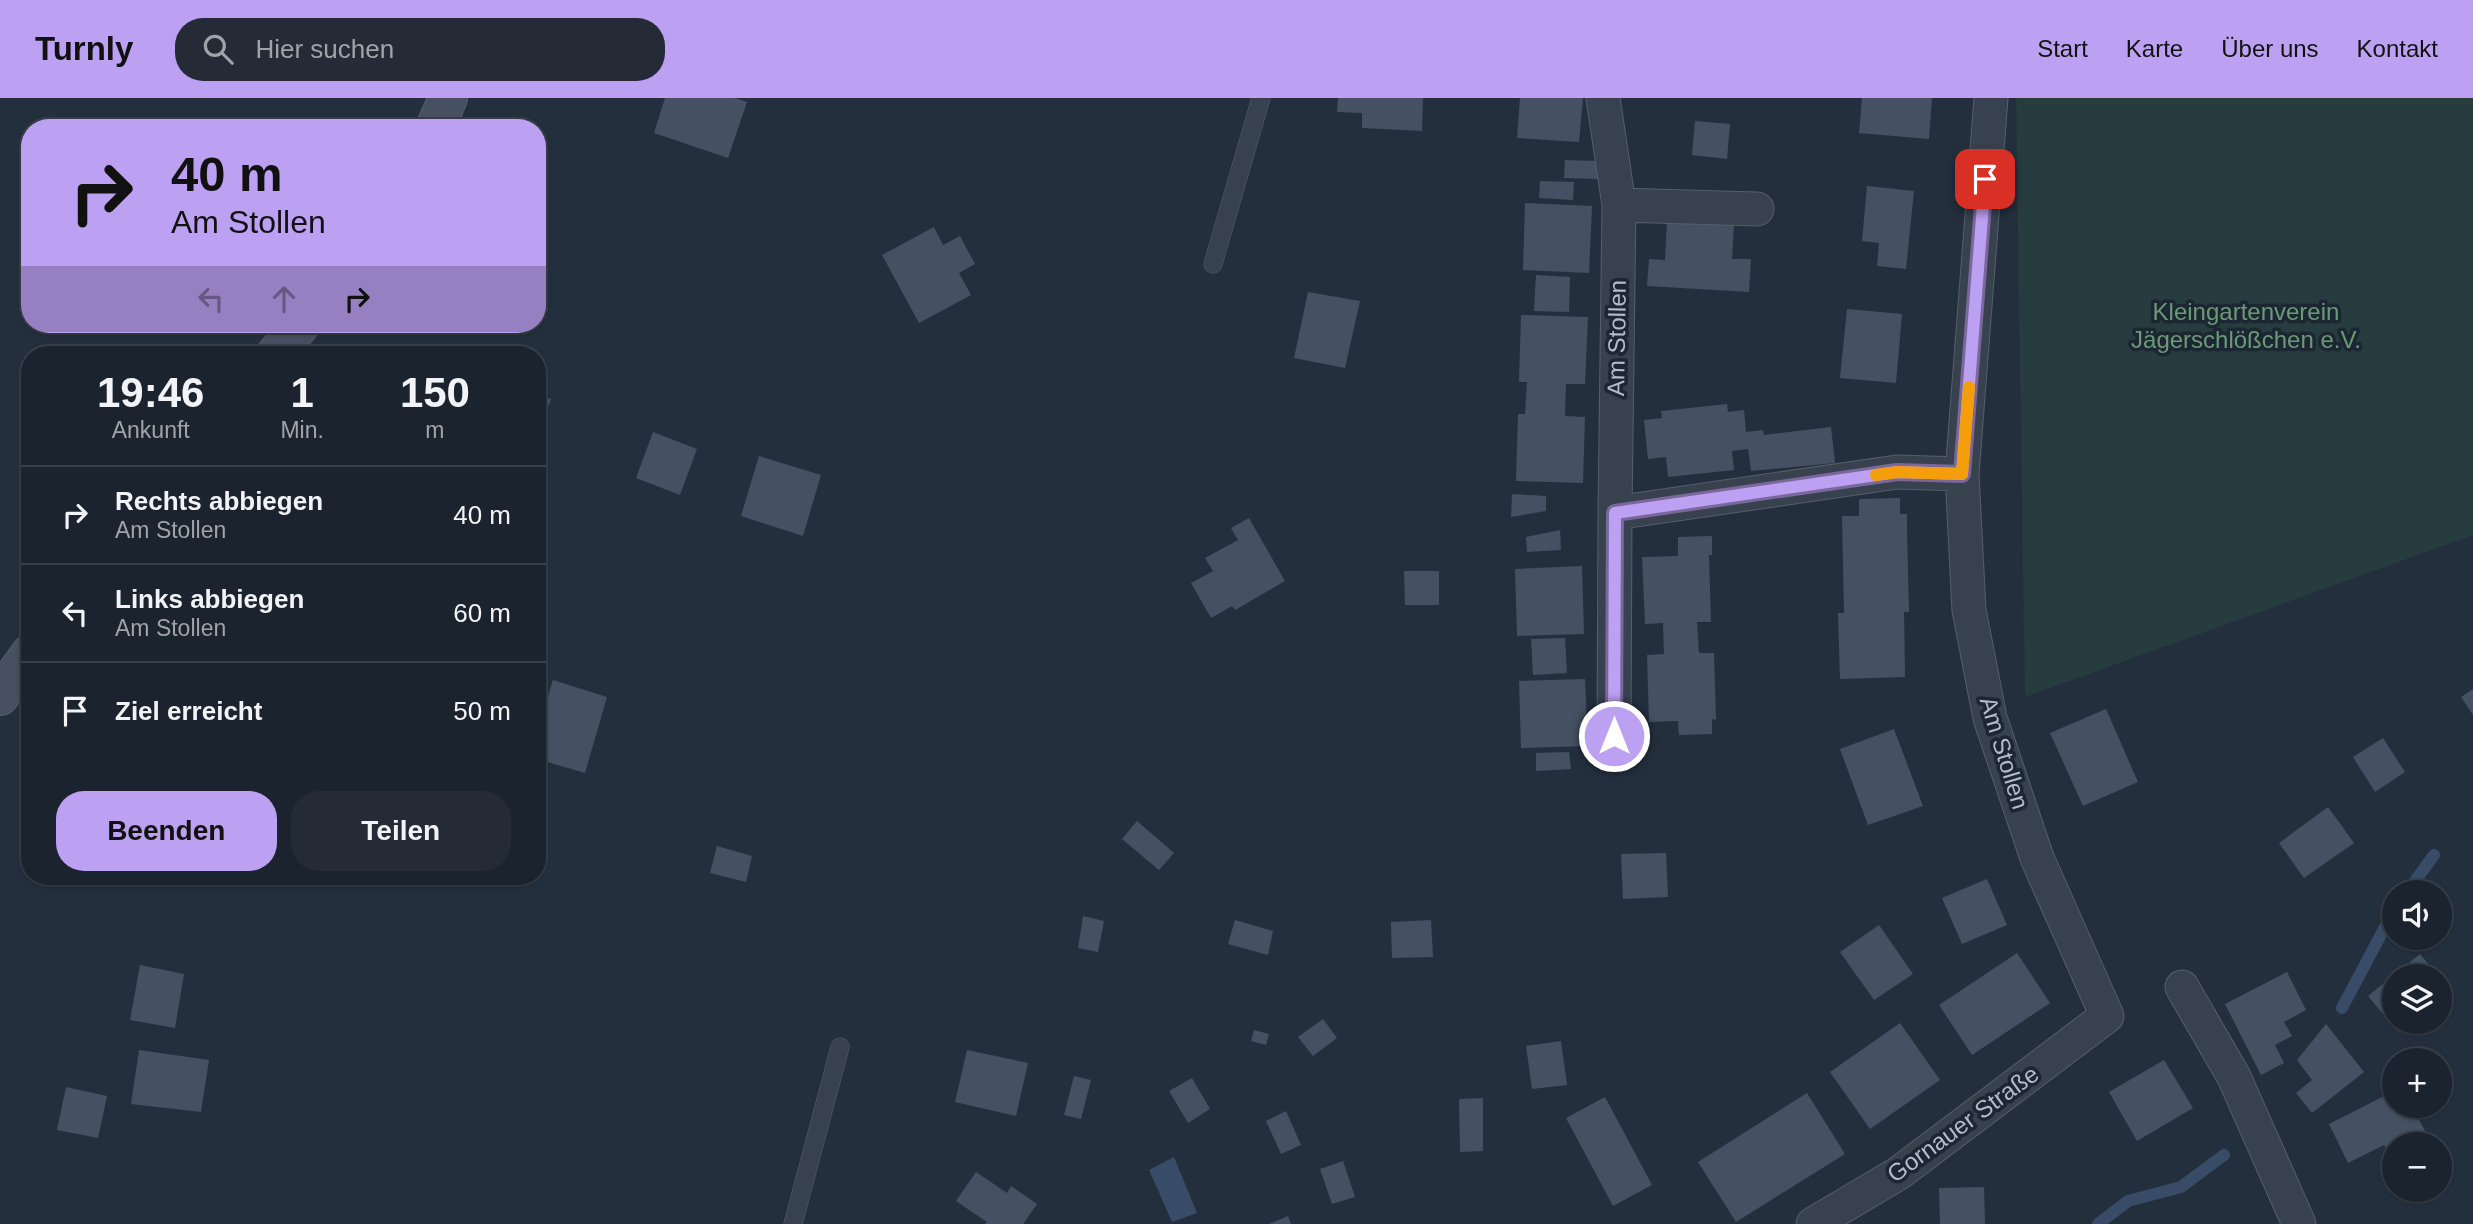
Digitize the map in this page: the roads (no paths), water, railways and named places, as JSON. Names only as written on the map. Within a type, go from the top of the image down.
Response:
[{"type":"main road","points":[[439,119],[448,98]]},
{"type":"main road","points":[[0,696],[21,667]]},
{"type":"street","name":"Am Stollen","points":[[1603,98],[1619,205],[1614,736]]},
{"type":"street","name":"Am Stollen","points":[[1991,98],[1962,474],[1969,610],[1990,718],[2037,858],[2108,1016]]},
{"type":"street","points":[[1619,205],[1757,209]]},
{"type":"street","points":[[1615,513],[1897,472],[1962,474]]},
{"type":"street","points":[[2182,987],[2234,1077],[2299,1224]]},
{"type":"street","name":"Gornauer Straße","points":[[1813,1224],[1899,1173],[2108,1016]]},
{"type":"lane","points":[[1213,264],[1261,98]]},
{"type":"lane","points":[[793,1224],[840,1047]]},
{"type":"water","points":[[1174,1157],[1197,1213],[1172,1222],[1149,1170]]},
{"type":"waterway","points":[[2416,880],[2434,855]]},
{"type":"waterway","points":[[2342,1008],[2382,933]]},
{"type":"waterway","points":[[2098,1224],[2128,1201],[2181,1187],[2224,1155]]},
{"type":"park label","name":"Kleingartenverein Jägerschlößchen e.V.","points":[[2246,326]]}]
